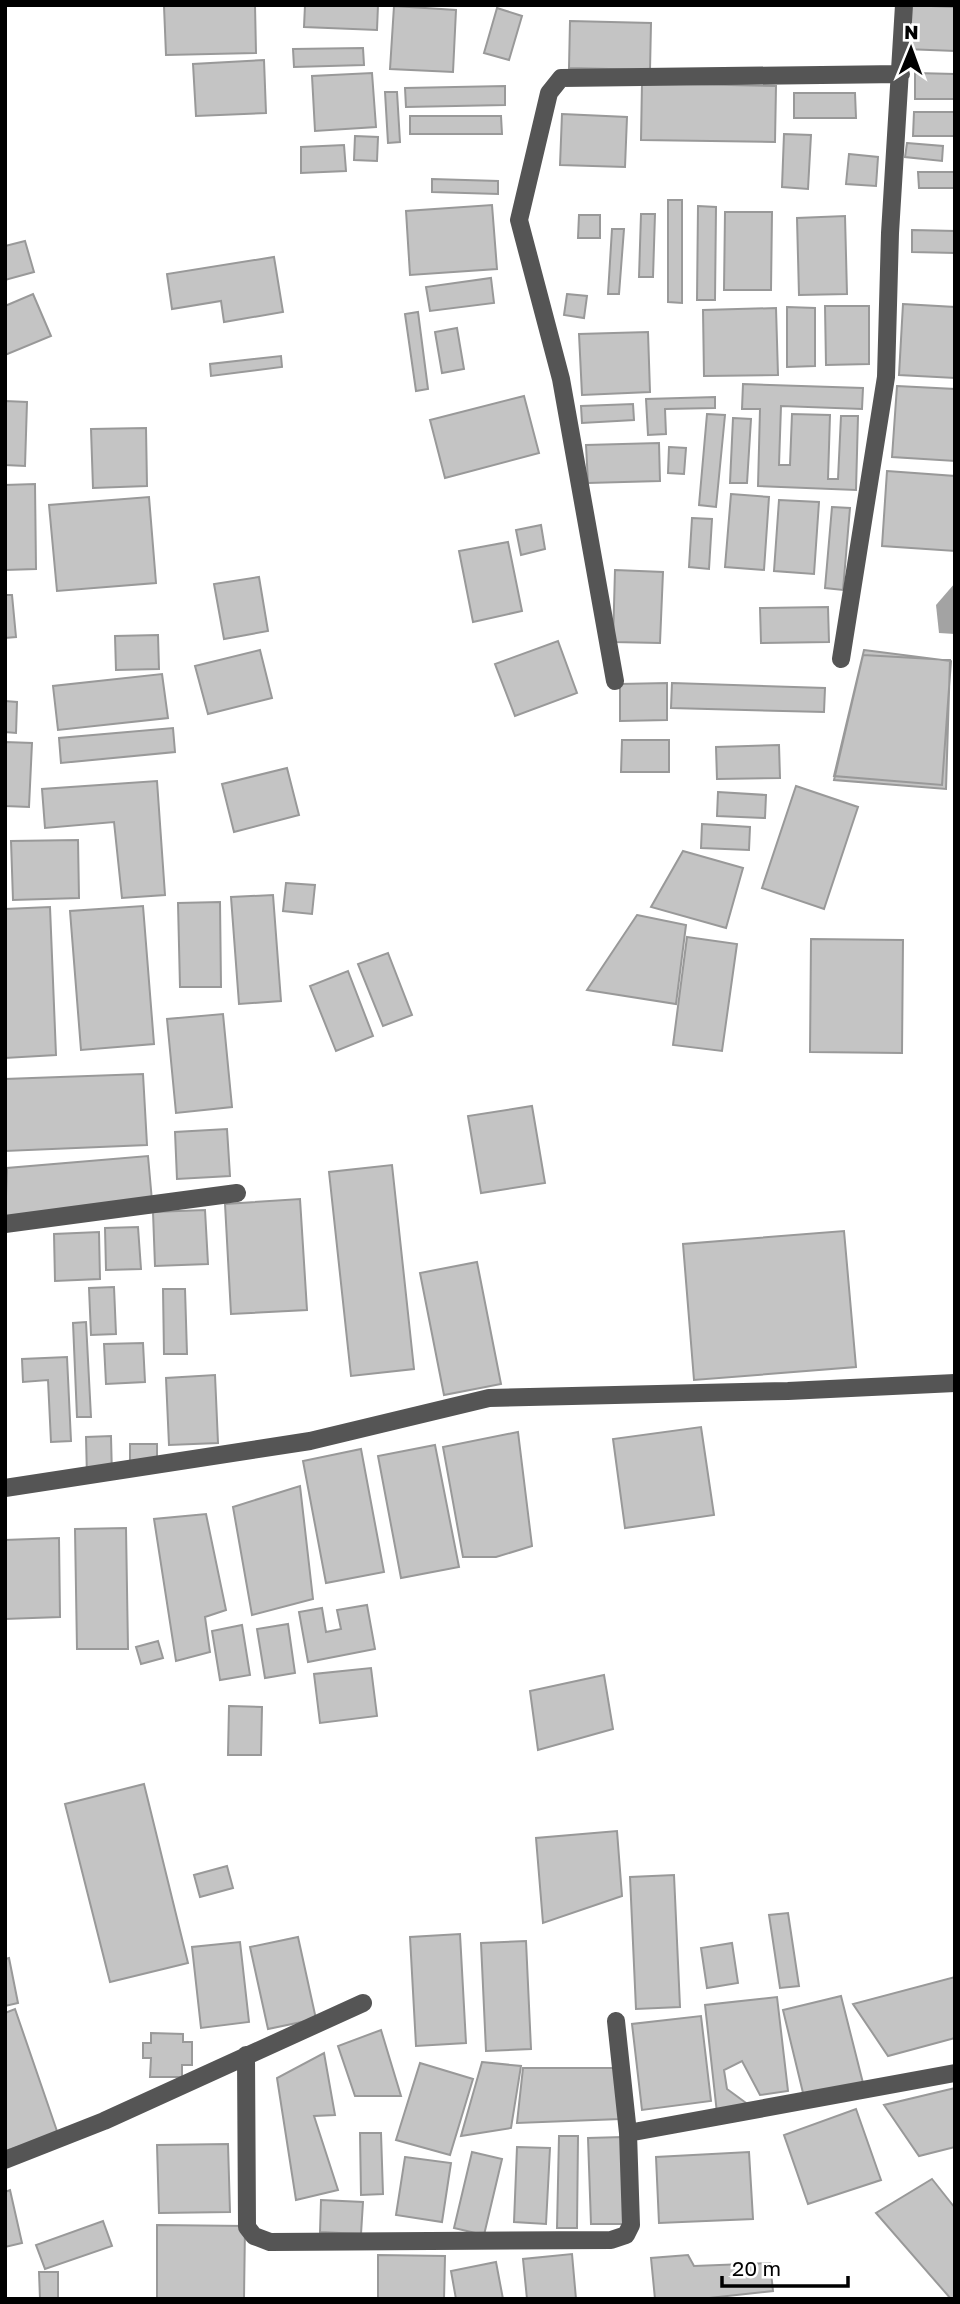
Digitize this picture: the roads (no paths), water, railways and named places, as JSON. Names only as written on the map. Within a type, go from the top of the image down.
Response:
[{"type":"street","points":[[841,660],[886,377],[890,233],[904,5]]},
{"type":"street","points":[[615,681],[561,379],[519,220],[550,93],[561,78],[901,74]]},
{"type":"street","points":[[5,1224],[237,1193]]},
{"type":"street","points":[[5,1488],[310,1441],[489,1398],[788,1391],[955,1383]]},
{"type":"street","points":[[5,2160],[104,2121],[363,2003]]},
{"type":"street","points":[[246,2055],[247,2227],[254,2236],[270,2242],[611,2240],[626,2235],[631,2225],[628,2133],[616,2021]]},
{"type":"street","points":[[628,2133],[955,2073]]}]
